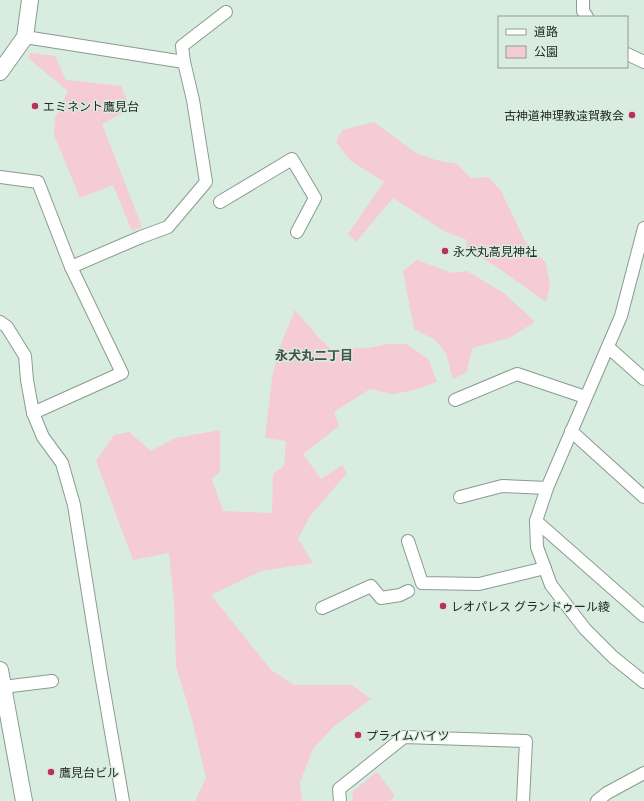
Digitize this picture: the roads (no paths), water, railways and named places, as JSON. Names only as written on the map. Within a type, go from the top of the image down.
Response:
[{"type":"street","points":[[0,72],[25,37],[30,0]]},
{"type":"street","points":[[583,0],[583,11],[586,16]]},
{"type":"street","points":[[71,267],[141,236],[168,226],[206,182],[193,100],[184,62],[182,46],[226,12]]},
{"type":"street","points":[[25,37],[184,62]]},
{"type":"street","points":[[628,54],[644,62]]},
{"type":"street","points":[[220,202],[292,159],[315,198],[297,232]]},
{"type":"street","points":[[0,177],[38,182],[71,267],[122,373],[32,413]]},
{"type":"street","points":[[643,680],[613,657],[585,629],[551,585],[537,547],[536,521],[547,488],[621,316],[643,242],[644,228]]},
{"type":"street","points":[[0,322],[7,327],[25,356],[32,413],[43,437],[62,463],[74,505],[123,801]]},
{"type":"street","points":[[608,346],[644,379]]},
{"type":"street","points":[[455,400],[517,374],[585,398]]},
{"type":"street","points":[[571,431],[644,497]]},
{"type":"street","points":[[460,498],[502,486],[547,488]]},
{"type":"street","points":[[536,521],[644,616]]},
{"type":"street","points":[[408,541],[422,583],[479,584],[545,568]]},
{"type":"street","points":[[322,608],[371,586],[381,598],[400,595],[408,590]]},
{"type":"street","points":[[0,670],[3,687],[6,733],[24,801]]},
{"type":"street","points":[[3,687],[52,681]]},
{"type":"street","points":[[340,801],[339,789],[404,737],[526,742],[523,801]]},
{"type":"street","points":[[597,801],[607,793],[644,773]]},
{"type":"place","name":"エミネント鷹見台","points":[[35,106]]},
{"type":"place","name":"古神道神理教遠賀教会","points":[[632,115]]},
{"type":"place","name":"永犬丸高見神社","points":[[445,251]]},
{"type":"place","name":"レオパレス グランドゥール綾","points":[[443,606]]},
{"type":"place","name":"プライムハイツ","points":[[358,735]]},
{"type":"place","name":"鷹見台ビル","points":[[51,772]]},
{"type":"district","name":"永犬丸二丁目","points":[[314,355]]}]
